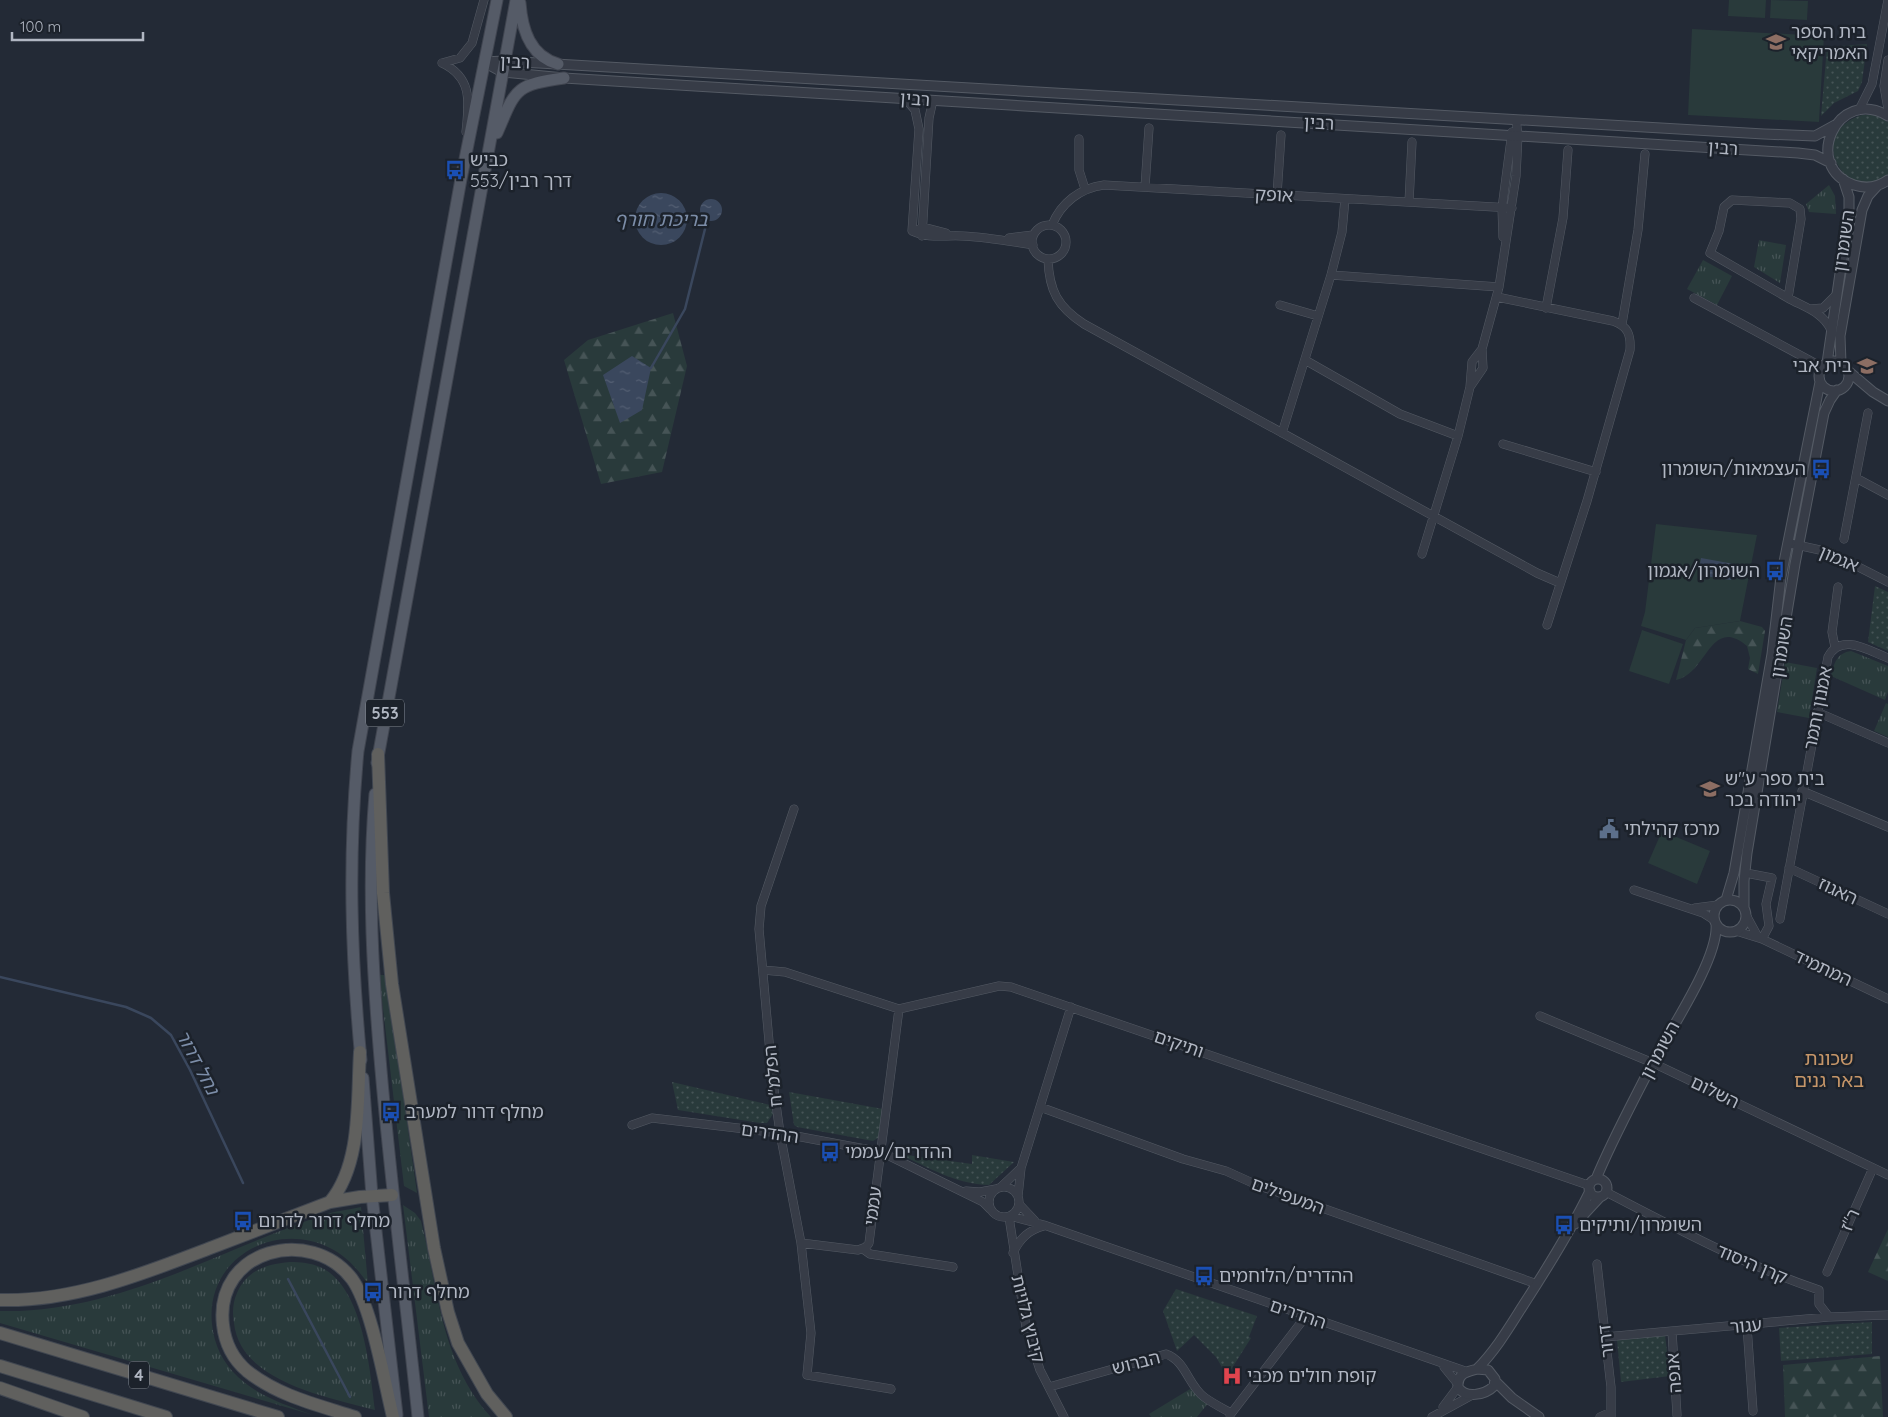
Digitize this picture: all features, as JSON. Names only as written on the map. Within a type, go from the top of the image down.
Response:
[{"type":"highway","points":[[378,754],[384,893],[391,975],[434,1248],[448,1312],[458,1343],[487,1394],[506,1417]]},
{"type":"highway","points":[[330,1202],[344,1183],[350,1166],[360,1052]]},
{"type":"highway","points":[[0,1300],[32,1299],[63,1295],[124,1280],[330,1202],[392,1195]]},
{"type":"highway","points":[[355,1417],[273,1389],[246,1370],[234,1357],[223,1331],[222,1315],[226,1290],[235,1274],[257,1257],[290,1250],[308,1252],[325,1257],[339,1266],[358,1289],[387,1368],[393,1417]]},
{"type":"highway","name":"4","points":[[0,1333],[278,1417]]},
{"type":"highway","name":"4","points":[[0,1366],[166,1417]]},
{"type":"highway","points":[[0,1388],[83,1417]]},
{"type":"main road","name":"553","points":[[397,1417],[387,1368],[352,953],[350,913],[353,808],[358,751],[461,179],[496,0]]},
{"type":"main road","name":"553","points":[[418,1417],[392,1195],[371,923],[370,863],[378,754],[490,148],[503,66],[518,0]]},
{"type":"main road","points":[[518,0],[526,35],[542,58],[558,64]]},
{"type":"main road","points":[[490,148],[510,104],[519,90],[531,83],[564,78]]},
{"type":"street","points":[[461,179],[467,124],[466,85],[461,75],[442,63],[460,58],[472,42],[484,0]]},
{"type":"street","points":[[1888,0],[1872,84],[1859,110],[1876,110],[1888,116]]},
{"type":"street","points":[[1888,60],[1884,95],[1888,109]]},
{"type":"street","name":"רבין","points":[[484,62],[564,78],[1798,152],[1815,155],[1831,163]]},
{"type":"street","name":"רבין","points":[[503,66],[558,64],[1805,136],[1815,136],[1835,125],[1843,117],[1859,110]]},
{"type":"street","points":[[905,98],[914,110],[919,129],[912,231]]},
{"type":"street","points":[[922,236],[930,118],[933,100]]},
{"type":"street","points":[[1422,554],[1458,436],[1470,387],[1483,368],[1482,349],[1497,297],[1512,208],[1516,120]]},
{"type":"street","points":[[1835,125],[1828,143],[1831,163],[1843,179],[1857,186],[1878,185],[1888,180]]},
{"type":"street","points":[[1145,187],[1149,128]]},
{"type":"street","points":[[1504,250],[1502,208],[1515,134]]},
{"type":"street","points":[[1277,195],[1281,135]]},
{"type":"street","points":[[1052,225],[1062,208],[1085,189],[1080,170],[1079,139]]},
{"type":"street","points":[[1409,202],[1412,142]]},
{"type":"street","points":[[1546,308],[1563,218],[1568,150]]},
{"type":"street","points":[[1622,324],[1638,230],[1645,154]]},
{"type":"street","name":"השומרון","points":[[1824,365],[1849,211],[1849,197],[1843,179]]},
{"type":"street","name":"השומרון","points":[[1844,367],[1840,336],[1862,210],[1868,196],[1878,185]]},
{"type":"street","name":"אופק","points":[[1085,189],[1104,186],[1145,187],[1512,208]]},
{"type":"street","points":[[1282,433],[1331,275],[1342,232],[1345,199]]},
{"type":"street","points":[[1788,298],[1801,219],[1800,209],[1790,203],[1732,200],[1727,203],[1724,207],[1719,231],[1710,253],[1788,298],[1810,309],[1826,320],[1831,330]]},
{"type":"street","points":[[1052,225],[1062,230],[1066,243],[1061,255],[1048,259],[1036,254],[1032,245],[1034,235],[1043,226],[1052,225]]},
{"type":"street","points":[[912,231],[923,227],[960,236]]},
{"type":"street","points":[[912,231],[922,236],[960,236],[1032,245]]},
{"type":"street","points":[[1002,240],[1034,235]]},
{"type":"street","points":[[1048,259],[1052,287],[1062,306],[1072,316],[1433,516],[1560,584]]},
{"type":"street","points":[[1331,275],[1499,287]]},
{"type":"street","points":[[1810,309],[1823,308],[1836,295]]},
{"type":"street","points":[[1497,297],[1622,324],[1628,330],[1631,338],[1630,350],[1596,472],[1547,625]]},
{"type":"street","points":[[1694,298],[1824,365]]},
{"type":"street","points":[[1280,304],[1318,316]]},
{"type":"street","points":[[1305,360],[1400,414],[1458,436]]},
{"type":"street","points":[[1873,392],[1858,387],[1827,389],[1820,382],[1819,374],[1824,365],[1833,361],[1844,367],[1873,392],[1888,401]]},
{"type":"street","points":[[1840,389],[1848,378],[1844,367]]},
{"type":"street","name":"השומרון","points":[[1722,902],[1734,873],[1772,654],[1788,544],[1820,382]]},
{"type":"street","name":"השומרון","points":[[1745,912],[1744,880],[1747,853],[1799,545],[1824,413],[1830,400],[1840,389]]},
{"type":"street","points":[[1844,539],[1868,413]]},
{"type":"street","points":[[1503,444],[1596,472]]},
{"type":"street","points":[[1856,478],[1888,495]]},
{"type":"street","name":"אגמון","points":[[1788,544],[1836,555],[1888,582]]},
{"type":"street","name":"אמנון ותמר","points":[[1835,647],[1832,632],[1838,587]]},
{"type":"street","name":"אמנון ותמר","points":[[1780,919],[1826,664],[1831,651],[1844,643],[1854,644],[1888,658]]},
{"type":"street","points":[[1817,712],[1888,743]]},
{"type":"street","points":[[1802,791],[1888,827]]},
{"type":"street","name":"הפלמ\"ח","points":[[794,809],[761,906],[759,929],[772,1075],[780,1133],[801,1244],[810,1333],[807,1375],[891,1389]]},
{"type":"street","name":"האגוז","points":[[1789,868],[1888,914]]},
{"type":"street","points":[[1688,908],[1735,900],[1745,912],[1760,938],[1769,926],[1766,904],[1772,878],[1751,874]]},
{"type":"street","points":[[1634,890],[1703,913],[1720,928],[1732,932],[1744,924],[1745,912]]},
{"type":"street","points":[[1715,922],[1715,911],[1722,902]]},
{"type":"street","name":"השומרון","points":[[1714,947],[1715,922]]},
{"type":"street","name":"השומרון","points":[[1473,1370],[1500,1341],[1571,1227],[1595,1184],[1653,1063],[1714,947],[1732,932]]},
{"type":"street","name":"המתמיד","points":[[1732,932],[1760,938],[1888,999]]},
{"type":"street","points":[[762,970],[785,972],[899,1009]]},
{"type":"street","name":"ותיקים","points":[[899,1009],[999,986],[1011,987],[1586,1184],[1595,1184]]},
{"type":"street","points":[[1022,1168],[999,1188],[989,1200],[990,1209],[996,1216],[1009,1217],[1016,1212],[1022,1168],[1071,1007]]},
{"type":"street","name":"עממי","points":[[801,1244],[862,1249],[868,1243],[899,1009]]},
{"type":"street","name":"השלום","points":[[1540,1016],[1653,1063],[1888,1175]]},
{"type":"street","name":"המעפילים","points":[[1040,1107],[1184,1159],[1226,1171],[1257,1185],[1537,1284]]},
{"type":"street","name":"ההדרים","points":[[632,1125],[652,1118],[780,1133],[881,1152],[982,1202],[990,1209]]},
{"type":"street","name":"ר\"ז","points":[[1827,1272],[1873,1168]]},
{"type":"street","points":[[1595,1184],[1594,1196],[1603,1194]]},
{"type":"street","name":"השומרון","points":[[1571,1227],[1590,1210],[1607,1187],[1595,1184]]},
{"type":"street","points":[[999,1188],[1011,1189],[1019,1200]]},
{"type":"street","name":"ההדרים","points":[[959,1190],[980,1192],[999,1188]]},
{"type":"street","name":"קרן היסוד","points":[[1603,1194],[1733,1257],[1784,1279],[1819,1290],[1819,1304],[1829,1317]]},
{"type":"street","name":"ההדרים","points":[[1019,1200],[1027,1215],[1044,1225]]},
{"type":"street","name":"ההדרים","points":[[1009,1217],[1044,1225],[1438,1363],[1473,1370]]},
{"type":"street","name":"קיבוץ גלויות","points":[[1009,1217],[1013,1253],[1026,1327],[1040,1370],[1064,1417]]},
{"type":"street","points":[[1013,1253],[1028,1232],[1044,1225]]},
{"type":"street","points":[[862,1249],[870,1254],[953,1267]]},
{"type":"street","name":"דרור","points":[[1597,1264],[1611,1387],[1611,1415]]},
{"type":"street","name":"עגור","points":[[1605,1337],[1746,1326],[1829,1317],[1888,1314]]},
{"type":"street","points":[[1230,1415],[1290,1340],[1306,1316]]},
{"type":"street","points":[[1746,1326],[1752,1411]]},
{"type":"street","name":"אנפה","points":[[1672,1331],[1677,1415]]},
{"type":"street","name":"השומרון","points":[[1488,1370],[1500,1341]]},
{"type":"street","name":"הברוש","points":[[1049,1387],[1166,1354],[1179,1362],[1195,1388],[1204,1397],[1230,1415]]},
{"type":"street","name":"ההדרים","points":[[1438,1363],[1450,1372],[1458,1385]]},
{"type":"street","points":[[1432,1417],[1448,1402],[1458,1385],[1461,1374],[1473,1370],[1488,1370],[1495,1381],[1512,1398],[1538,1417]]},
{"type":"street","points":[[1486,1392],[1494,1386],[1495,1381]]},
{"type":"street","points":[[1458,1385],[1463,1393],[1486,1392],[1512,1398]]},
{"type":"street","points":[[1432,1417],[1474,1394]]},
{"type":"street","points":[[1600,1417],[1611,1415]]},
{"type":"green space","points":[[1729,0],[1766,0],[1765,18],[1728,16]]},
{"type":"green space","points":[[1771,0],[1808,1],[1807,20],[1770,18]]},
{"type":"green space","points":[[1692,29],[1824,36],[1819,122],[1688,115]]},
{"type":"green space","points":[[1867,44],[1862,82],[1858,91],[1834,103],[1821,116],[1827,47]]},
{"type":"green space","points":[[1862,115],[1874,115],[1888,122],[1888,175],[1873,183],[1859,182],[1846,176],[1838,165],[1833,151],[1835,137],[1844,124]]},
{"type":"green space","points":[[1829,185],[1835,196],[1836,214],[1809,212],[1806,204]]},
{"type":"green space","points":[[1759,240],[1786,245],[1780,283],[1754,267]]},
{"type":"green space","points":[[1703,260],[1732,276],[1717,305],[1687,289]]},
{"type":"green space","points":[[673,313],[687,366],[662,472],[601,484],[564,360],[588,340]]},
{"type":"green space","points":[[1656,524],[1757,535],[1740,621],[1695,628],[1686,640],[1641,626],[1645,612]]},
{"type":"green space","points":[[1875,586],[1888,592],[1888,651],[1868,642]]},
{"type":"green space","points":[[1740,621],[1762,627],[1765,631],[1758,674],[1748,669],[1750,658],[1747,646],[1735,638],[1725,637],[1709,649],[1695,668],[1686,676],[1676,680],[1686,640],[1695,628]]},
{"type":"green space","points":[[1642,630],[1683,644],[1669,684],[1629,671]]},
{"type":"green space","points":[[1851,651],[1888,666],[1888,692],[1885,700],[1831,676],[1839,656]]},
{"type":"green space","points":[[1785,662],[1817,668],[1809,718],[1777,712]]},
{"type":"green space","points":[[1886,703],[1888,704],[1888,737],[1874,731]]},
{"type":"green space","points":[[1662,831],[1710,851],[1697,884],[1648,863]]},
{"type":"green space","points":[[379,975],[386,975],[417,1193],[404,1186]]},
{"type":"green space","points":[[672,1082],[770,1105],[773,1114],[767,1123],[760,1123],[678,1110]]},
{"type":"green space","points":[[789,1092],[883,1109],[878,1138],[873,1141],[797,1127],[794,1125]]},
{"type":"green space","points":[[899,1154],[972,1164],[972,1155],[1014,1162],[989,1185],[965,1182],[932,1170]]},
{"type":"green space","points":[[403,1205],[415,1213],[421,1221],[437,1299],[451,1349],[461,1373],[474,1396],[491,1417],[429,1417]]},
{"type":"green space","points":[[361,1207],[368,1284],[351,1263],[336,1251],[309,1241],[287,1239],[266,1243],[247,1251],[231,1264],[220,1281],[213,1301],[212,1324],[215,1339],[220,1353],[233,1372],[246,1384],[264,1395],[313,1415],[0,1323],[0,1311],[43,1309],[84,1302],[125,1291],[165,1278],[323,1215]]},
{"type":"green space","points":[[1888,1229],[1888,1281],[1868,1272]]},
{"type":"green space","points":[[290,1262],[320,1267],[335,1277],[346,1292],[362,1330],[375,1410],[289,1384],[269,1373],[252,1360],[240,1343],[234,1323],[233,1311],[236,1296],[241,1285],[259,1270],[273,1264]]},
{"type":"green space","points":[[1176,1289],[1257,1316],[1249,1337],[1251,1338],[1227,1376],[1216,1357],[1194,1335],[1177,1351],[1163,1311]]},
{"type":"green space","points":[[1872,1322],[1872,1354],[1781,1361],[1779,1328]]},
{"type":"green space","points":[[1665,1335],[1670,1376],[1621,1382],[1617,1340]]},
{"type":"green space","points":[[1880,1356],[1883,1417],[1785,1417],[1783,1365]]},
{"type":"green space","points":[[1195,1386],[1209,1402],[1197,1417],[1151,1417],[1149,1414]]},
{"type":"water","name":"בריכת חורף","points":[[656,193],[666,193],[680,200],[687,214],[687,224],[680,238],[666,245],[656,245],[646,241],[639,234],[635,224],[635,214],[639,204],[646,197]]},
{"type":"water","points":[[711,199],[719,202],[722,210],[719,218],[711,221],[703,218],[700,210],[703,202]]},
{"type":"water","points":[[632,356],[651,368],[642,410],[620,423],[603,375]]},
{"type":"water","points":[[1701,558],[1734,564],[1731,580],[1698,575]]},
{"type":"waterway","points":[[651,368],[685,309],[707,221]]},
{"type":"waterway","name":"נחל דרור","points":[[0,977],[126,1007],[151,1018],[171,1035],[190,1070],[243,1183]]},
{"type":"waterway","name":"נחל דרור","points":[[288,1279],[350,1397]]},
{"type":"place","name":"בית הספר האמריקאי","points":[[1776,42]]},
{"type":"place","name":"כביש 553/דרך רבין","points":[[455,170]]},
{"type":"place","name":"בית אבי","points":[[1867,366]]},
{"type":"place","name":"העצמאות/השומרון","points":[[1821,469]]},
{"type":"place","name":"השומרון/אגמון","points":[[1775,571]]},
{"type":"place","name":"בית ספר ע\"ש יהודה בכר","points":[[1710,789]]},
{"type":"place","name":"מרכז קהילתי","points":[[1609,829]]},
{"type":"place","name":"מחלף דרור למערב","points":[[391,1112]]},
{"type":"place","name":"ההדרים/עממי","points":[[830,1152]]},
{"type":"place","name":"מחלף דרור לדרום","points":[[243,1221]]},
{"type":"place","name":"השומרון/ותיקים","points":[[1564,1225]]},
{"type":"place","name":"ההדרים/הלוחמים","points":[[1204,1276]]},
{"type":"place","name":"מחלף דרור","points":[[373,1292]]},
{"type":"place","name":"קופת חולים מכבי","points":[[1232,1376]]},
{"type":"district","name":"שכונת באר גנים","points":[[1829,1069]]}]
